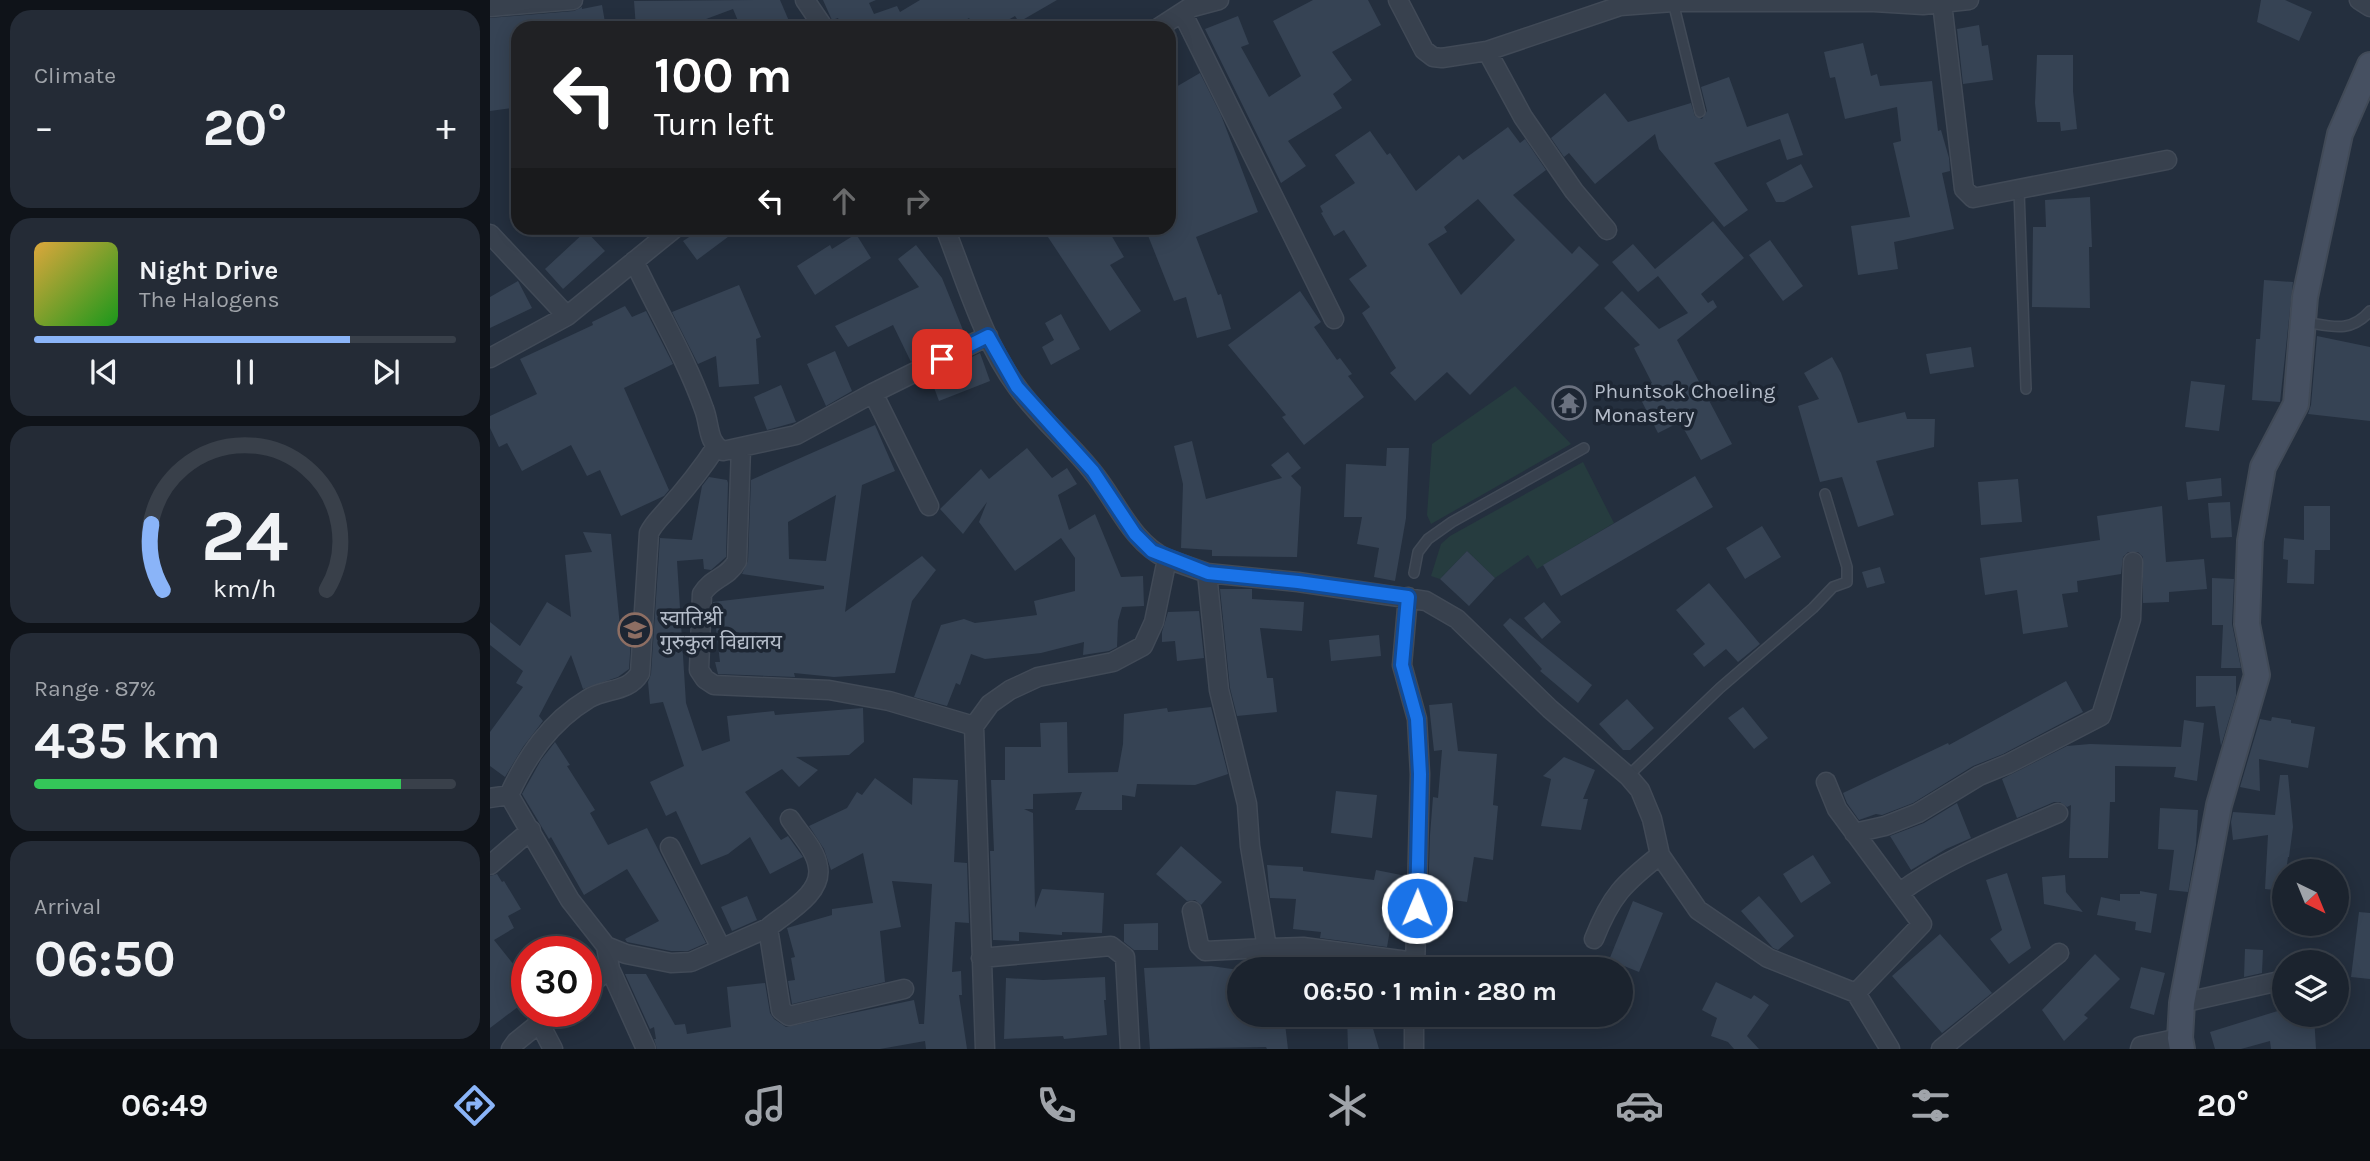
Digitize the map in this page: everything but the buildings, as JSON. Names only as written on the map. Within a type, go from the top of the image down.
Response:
[{"type":"street","points":[[490,7],[573,0]]},
{"type":"street","points":[[805,0],[819,21]]},
{"type":"street","points":[[1167,21],[1185,7],[1219,0]]},
{"type":"street","points":[[1398,0],[1424,50],[1433,57],[1442,58],[1487,51],[1618,3],[1929,3],[1969,0]]},
{"type":"street","points":[[2360,0],[2370,7]]},
{"type":"street","points":[[1929,3],[1964,189],[1973,198],[2168,160]]},
{"type":"street","points":[[1185,7],[1334,318]]},
{"type":"street","points":[[1487,51],[1523,117],[1574,191],[1607,230]]},
{"type":"street","points":[[2140,1049],[2141,1046],[2181,1043],[2182,1003],[2219,805],[2257,675],[2247,624],[2249,541],[2263,467],[2296,404],[2305,297],[2340,134],[2370,65]]},
{"type":"street","points":[[490,234],[567,316]]},
{"type":"street","points":[[490,358],[567,316],[666,235]]},
{"type":"street","points":[[948,235],[988,336],[1017,387],[1093,471],[1135,534],[1152,551],[1208,573],[1409,592],[1457,619],[1550,709],[1628,776],[1640,790],[1652,819],[1660,855],[1698,910],[1768,958],[1856,993],[1890,1049]]},
{"type":"street","points":[[634,261],[705,410],[711,439],[716,447],[723,451],[796,435],[988,336]]},
{"type":"street","points":[[873,393],[929,506]]},
{"type":"street","points":[[509,795],[524,763],[563,717],[590,697],[626,687],[635,681],[640,673],[649,533],[654,521],[665,513],[700,473],[716,447]]},
{"type":"street","points":[[741,448],[737,561],[732,571],[707,585],[702,594],[699,670],[705,679],[714,685],[829,690],[889,701],[974,726]]},
{"type":"street","points":[[985,1049],[974,726],[990,704],[1019,685],[1038,677],[1113,662],[1143,646],[1154,621],[1167,559]]},
{"type":"street","points":[[1854,833],[1885,826],[1918,813],[1979,776],[2101,716],[2131,619],[2133,562]]},
{"type":"street","points":[[1208,573],[1219,690],[1247,804],[1250,846],[1266,948]]},
{"type":"street","points":[[1409,592],[1402,665],[1417,719],[1420,774],[1415,957]]},
{"type":"street","points":[[1826,782],[1837,809],[1922,923],[1856,993]]},
{"type":"street","points":[[490,798],[509,795]]},
{"type":"street","points":[[509,795],[570,900],[606,946],[610,969],[646,1049]]},
{"type":"street","points":[[1899,893],[1961,857],[2059,813]]},
{"type":"street","points":[[606,946],[626,954],[671,963],[691,962],[768,928],[810,893],[817,881],[818,867],[790,819]]},
{"type":"street","points":[[490,865],[531,830]]},
{"type":"street","points":[[670,847],[721,948]]},
{"type":"street","points":[[1594,939],[1605,910],[1627,880],[1660,855]]},
{"type":"street","points":[[1192,911],[1199,945],[1205,951],[1303,947],[1362,957]]},
{"type":"street","points":[[768,928],[781,1010],[789,1016],[904,989]]},
{"type":"street","points":[[981,958],[1111,946],[1125,957],[1130,1049]]},
{"type":"street","points":[[1941,1049],[2059,953]]},
{"type":"street","points":[[602,975],[610,969]]},
{"type":"street","points":[[2182,1003],[2272,983]]},
{"type":"street","points":[[511,1049],[534,1027]]},
{"type":"street","points":[[548,1027],[553,1049]]},
{"type":"street","points":[[1414,1027],[1414,1049]]},
{"type":"lane","points":[[1672,2],[1700,112]]},
{"type":"lane","points":[[2019,190],[2026,389]]},
{"type":"lane","points":[[2303,321],[2340,327],[2358,323],[2370,311]]},
{"type":"lane","points":[[1414,573],[1418,552],[1428,539],[1452,522],[1584,448]]},
{"type":"lane","points":[[1628,776],[1720,688],[1813,608],[1833,587],[1847,582],[1847,567],[1825,494]]},
{"type":"green space","points":[[1515,386],[1571,444],[1431,524],[1427,515],[1432,444]]},
{"type":"green space","points":[[1583,462],[1614,523],[1537,569],[1528,555],[1495,578],[1467,551],[1440,579],[1431,576],[1441,544],[1450,536]]},
{"type":"place","name":"Phuntsok Choeling Monastery","points":[[1569,403]]},
{"type":"place","name":"स्वातिश्री गुरुकुल विद्यालय","points":[[635,630]]},
{"type":"route","points":[[942,359],[988,336],[1017,387],[1093,471],[1135,534],[1152,551],[1167,559],[1208,573],[1408,597],[1402,665],[1417,719],[1420,774],[1417,908]]}]
